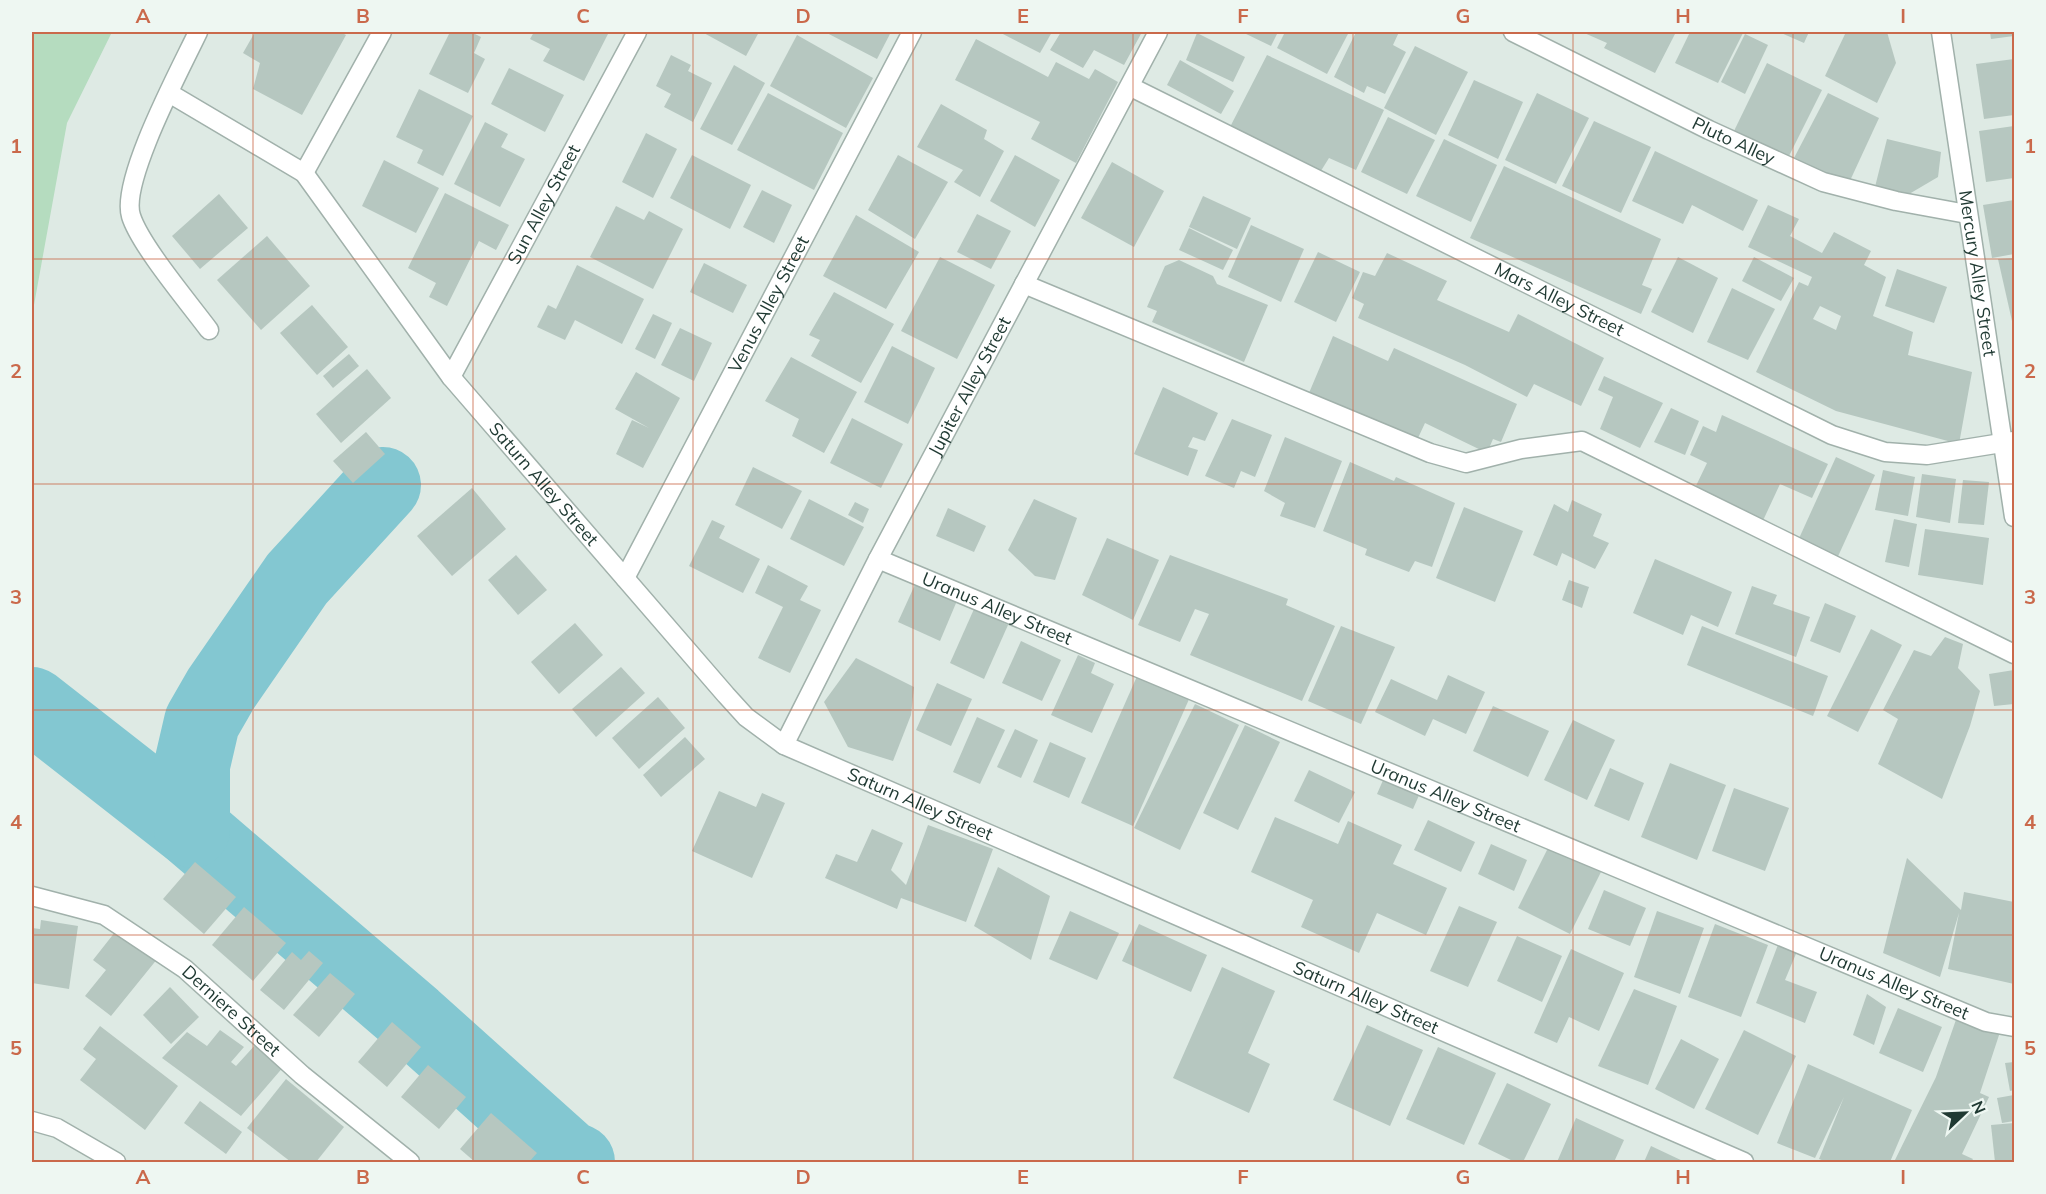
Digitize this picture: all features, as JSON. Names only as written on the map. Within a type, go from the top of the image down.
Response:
[{"type":"street","points":[[198,32],[169,93],[132,181],[129,195],[131,215],[139,233],[209,330]]},
{"type":"street","points":[[169,93],[304,172],[382,32]]},
{"type":"street","name":"Sun Alley Street","points":[[451,377],[637,32]]},
{"type":"street","name":"Venus Alley Street","points":[[625,578],[912,32]]},
{"type":"street","name":"Jupiter Alley Street","points":[[784,745],[878,559],[1131,87],[1158,32]]},
{"type":"street","name":"Pluto Alley","points":[[1513,32],[1709,130],[1823,182],[1896,201],[1967,214]]},
{"type":"street","name":"Mercury Alley Street","points":[[1941,32],[1967,214],[2009,442],[2014,517]]},
{"type":"street","name":"Mars Alley Street","points":[[1131,87],[1832,435],[1885,452],[1927,455],[2009,442]]},
{"type":"street","name":"Saturn Alley Street","points":[[304,172],[451,377],[746,717],[784,745],[1744,1162]]},
{"type":"street","points":[[1024,284],[1430,453],[1466,463],[1521,449],[1582,441],[2014,654]]},
{"type":"street","name":"Uranus Alley Street","points":[[878,559],[1986,1022],[2014,1027]]},
{"type":"street","name":"Derniere Street","points":[[32,896],[104,915],[185,969],[302,1075],[410,1162]]},
{"type":"street","points":[[32,1121],[57,1128],[116,1162]]},
{"type":"green space","points":[[32,32],[112,32],[67,123],[32,316]]},
{"type":"building","points":[[255,32],[340,32],[346,35],[302,115],[253,89],[260,63],[243,53]]},
{"type":"building","points":[[450,32],[471,32],[481,37],[474,53],[485,59],[468,93],[429,74]]},
{"type":"building","points":[[534,32],[609,32],[584,81],[543,61],[550,49],[530,39]]},
{"type":"building","points":[[702,32],[759,32],[746,56]]},
{"type":"building","points":[[825,32],[891,32],[877,59]]},
{"type":"building","points":[[999,32],[1052,32],[1040,53]]},
{"type":"building","points":[[1061,32],[1142,32],[1124,65],[1094,50],[1083,68],[1050,50]]},
{"type":"building","points":[[1242,32],[1278,32],[1271,46]]},
{"type":"building","points":[[1285,32],[1349,32],[1327,74],[1277,48]]},
{"type":"building","points":[[1356,32],[1399,32],[1393,45],[1406,52],[1385,94],[1367,86],[1364,93],[1334,77]]},
{"type":"building","points":[[1582,32],[1676,32],[1655,73],[1604,48],[1607,43]]},
{"type":"building","points":[[1690,32],[1743,33],[1718,83],[1675,63]]},
{"type":"building","points":[[1779,32],[1809,32],[1804,43]]},
{"type":"building","points":[[1846,32],[1887,32],[1896,63],[1877,103],[1825,76]]},
{"type":"building","points":[[1990,32],[2014,32],[2014,36],[1991,39]]},
{"type":"building","points":[[1197,33],[1245,57],[1233,82],[1186,60]]},
{"type":"building","points":[[1745,34],[1768,45],[1745,94],[1721,82]]},
{"type":"building","points":[[797,35],[873,78],[846,128],[770,86]]},
{"type":"building","points":[[976,39],[1048,77],[1056,62],[1089,79],[1095,69],[1118,82],[1076,163],[1031,139],[1040,122],[955,80]]},
{"type":"building","points":[[1415,46],[1468,72],[1436,135],[1384,108]]},
{"type":"building","points":[[671,55],[691,65],[688,71],[712,83],[693,122],[664,107],[671,94],[656,86]]},
{"type":"building","points":[[1267,55],[1384,110],[1356,170],[1329,158],[1319,174],[1229,129]]},
{"type":"building","points":[[2014,59],[2014,115],[1984,119],[1976,64]]},
{"type":"building","points":[[1180,60],[1234,91],[1221,114],[1167,85]]},
{"type":"building","points":[[1767,63],[1822,90],[1788,158],[1734,131]]},
{"type":"building","points":[[734,65],[765,83],[732,145],[700,129]]},
{"type":"building","points":[[509,68],[564,95],[545,132],[491,104]]},
{"type":"building","points":[[1474,80],[1523,102],[1498,159],[1448,135]]},
{"type":"building","points":[[419,89],[473,116],[443,176],[417,163],[423,150],[396,137]]},
{"type":"building","points":[[768,93],[843,133],[814,190],[737,150]]},
{"type":"building","points":[[1537,93],[1589,118],[1556,184],[1505,160]]},
{"type":"building","points":[[1828,93],[1879,118],[1848,185],[1794,158]]},
{"type":"building","points":[[941,104],[987,130],[984,139],[1004,151],[980,197],[954,182],[963,170],[917,147]]},
{"type":"building","points":[[1388,117],[1435,140],[1407,194],[1361,172]]},
{"type":"building","points":[[1594,121],[1651,147],[1621,213],[1562,186]]},
{"type":"building","points":[[485,122],[508,134],[501,147],[525,159],[500,207],[454,184]]},
{"type":"building","points":[[2014,126],[2014,178],[1986,182],[1979,131]]},
{"type":"building","points":[[646,133],[677,149],[653,198],[622,182]]},
{"type":"building","points":[[1444,139],[1497,165],[1471,222],[1416,196]]},
{"type":"building","points":[[1887,139],[1941,152],[1938,177],[1904,197],[1875,187]]},
{"type":"building","points":[[1655,151],[1758,200],[1743,231],[1692,205],[1683,224],[1632,201]]},
{"type":"building","points":[[692,155],[751,185],[730,229],[670,198]]},
{"type":"building","points":[[898,155],[948,182],[915,239],[868,210]]},
{"type":"building","points":[[1015,155],[1060,180],[1035,227],[990,201]]},
{"type":"building","points":[[384,160],[439,188],[416,233],[362,206]]},
{"type":"building","points":[[1112,162],[1164,191],[1134,247],[1081,218]]},
{"type":"building","points":[[1504,166],[1661,239],[1642,285],[1652,289],[1641,314],[1470,238]]},
{"type":"building","points":[[762,190],[792,205],[774,243],[743,227]]},
{"type":"building","points":[[445,193],[509,225],[496,250],[479,241],[447,306],[429,297],[436,283],[408,268]]},
{"type":"building","points":[[219,194],[248,228],[200,269],[172,236]]},
{"type":"building","points":[[1203,196],[1251,218],[1237,249],[1189,227]]},
{"type":"building","points":[[2014,200],[2014,254],[1992,258],[1983,205]]},
{"type":"building","points":[[1768,205],[1799,219],[1790,236],[1822,253],[1834,232],[1871,251],[1864,265],[1886,277],[1873,316],[1913,332],[1908,355],[1972,372],[1959,444],[1836,411],[1756,372],[1799,282],[1808,286],[1812,277],[1748,247]],"holes":[[[1820,306],[1841,316],[1836,330],[1813,319]]]},
{"type":"building","points":[[616,206],[644,220],[649,211],[683,229],[653,289],[590,257]]},
{"type":"building","points":[[977,214],[1011,231],[991,269],[957,252]]},
{"type":"building","points":[[856,215],[919,252],[886,309],[823,276]]},
{"type":"building","points":[[1251,225],[1304,249],[1281,302],[1228,277]]},
{"type":"building","points":[[1189,228],[1233,250],[1223,270],[1179,250]]},
{"type":"building","points":[[267,236],[310,286],[261,330],[217,280]]},
{"type":"building","points":[[1318,252],[1360,272],[1336,322],[1294,302]]},
{"type":"building","points":[[1387,253],[1447,281],[1437,300],[1509,332],[1518,314],[1604,358],[1581,406],[1534,384],[1527,397],[1465,365],[1358,318],[1364,304],[1352,298],[1363,272],[1375,276]]},
{"type":"building","points":[[940,257],[995,285],[957,359],[901,331]]},
{"type":"building","points":[[1678,257],[1718,278],[1693,333],[1651,312]]},
{"type":"building","points":[[1754,257],[1794,278],[1781,301],[1742,281]]},
{"type":"building","points":[[2014,258],[2014,321],[2012,321],[1998,259]]},
{"type":"building","points":[[1179,260],[1213,276],[1217,284],[1268,305],[1244,362],[1152,322],[1157,311],[1147,307],[1165,266]]},
{"type":"building","points":[[704,263],[747,285],[733,313],[690,292]]},
{"type":"building","points":[[577,265],[644,299],[622,344],[575,320],[565,340],[537,327],[548,305],[556,309]]},
{"type":"building","points":[[1897,269],[1947,287],[1934,323],[1885,306]]},
{"type":"building","points":[[1732,288],[1775,309],[1748,360],[1707,342]]},
{"type":"building","points":[[834,292],[894,324],[861,383],[811,356],[820,340],[809,335]]},
{"type":"building","points":[[312,305],[348,347],[317,375],[280,333]]},
{"type":"building","points":[[653,314],[672,323],[655,359],[635,349]]},
{"type":"building","points":[[680,328],[712,343],[694,381],[661,365]]},
{"type":"building","points":[[1333,336],[1388,361],[1394,348],[1517,404],[1501,442],[1493,439],[1487,453],[1425,423],[1418,438],[1309,393]]},
{"type":"building","points":[[892,346],[935,368],[908,424],[864,402]]},
{"type":"building","points":[[349,354],[359,366],[333,388],[323,376]]},
{"type":"building","points":[[791,357],[857,392],[824,453],[792,436],[799,419],[765,401]]},
{"type":"building","points":[[367,369],[391,398],[341,443],[316,414]]},
{"type":"building","points":[[636,372],[680,398],[643,468],[616,454],[632,420],[649,428],[615,409]]},
{"type":"building","points":[[1604,376],[1663,403],[1640,448],[1600,429],[1613,397],[1598,390]]},
{"type":"building","points":[[1163,387],[1218,413],[1205,441],[1193,437],[1188,447],[1198,450],[1188,476],[1134,454]]},
{"type":"building","points":[[1671,408],[1699,421],[1685,455],[1654,442]]},
{"type":"building","points":[[1722,415],[1828,464],[1812,498],[1780,484],[1760,527],[1693,492],[1707,463],[1690,455],[1703,426],[1716,432]]},
{"type":"building","points":[[852,418],[903,444],[881,488],[830,463]]},
{"type":"building","points":[[1232,419],[1272,435],[1255,477],[1241,471],[1234,488],[1205,476]]},
{"type":"building","points":[[366,432],[385,454],[353,483],[333,461]]},
{"type":"building","points":[[1285,437],[1342,461],[1315,528],[1280,516],[1285,503],[1264,491]]},
{"type":"building","points":[[1836,457],[1875,475],[1835,563],[1796,545]]},
{"type":"building","points":[[1350,462],[1394,481],[1396,477],[1455,503],[1432,567],[1415,561],[1409,572],[1365,555],[1367,549],[1323,531]]},
{"type":"building","points":[[753,467],[802,491],[782,529],[735,505]]},
{"type":"building","points":[[1883,470],[1915,477],[1908,516],[1875,510]]},
{"type":"building","points":[[1922,474],[1956,479],[1950,523],[1916,517]]},
{"type":"building","points":[[1963,480],[1989,482],[1984,525],[1958,523]]},
{"type":"building","points":[[472,488],[506,529],[452,576],[417,536]]},
{"type":"building","points":[[809,499],[864,527],[844,566],[790,539]]},
{"type":"building","points":[[1034,499],[1077,518],[1055,580],[1035,576],[1008,550]]},
{"type":"building","points":[[1572,500],[1602,514],[1593,536],[1609,543],[1595,569],[1562,553],[1557,566],[1533,555],[1554,504],[1568,512]]},
{"type":"building","points":[[855,502],[869,509],[863,523],[848,515]]},
{"type":"building","points":[[1464,507],[1523,531],[1495,602],[1436,578]]},
{"type":"building","points":[[948,508],[986,526],[974,552],[936,536]]},
{"type":"building","points":[[1894,519],[1917,524],[1909,567],[1885,562]]},
{"type":"building","points":[[712,520],[725,526],[719,538],[760,559],[743,593],[689,566]]},
{"type":"building","points":[[1925,529],[1989,538],[1983,585],[1918,575]]},
{"type":"building","points":[[1107,538],[1159,560],[1133,620],[1082,595]]},
{"type":"building","points":[[516,555],[547,590],[518,615],[488,580]]},
{"type":"building","points":[[1170,555],[1288,599],[1286,605],[1335,626],[1302,701],[1190,655],[1209,614],[1195,609],[1180,642],[1138,625]]},
{"type":"building","points":[[1655,559],[1732,592],[1718,627],[1691,615],[1683,635],[1633,613]]},
{"type":"building","points":[[768,565],[808,586],[800,600],[821,610],[790,673],[758,658],[783,607],[755,593]]},
{"type":"building","points":[[918,578],[959,596],[940,641],[898,622]]},
{"type":"building","points":[[1569,580],[1589,587],[1582,608],[1562,600]]},
{"type":"building","points":[[1752,586],[1777,595],[1773,604],[1810,617],[1796,657],[1735,634]]},
{"type":"building","points":[[1825,603],[1856,616],[1840,653],[1810,641]]},
{"type":"building","points":[[974,609],[1008,625],[984,679],[950,663]]},
{"type":"building","points":[[575,623],[603,655],[559,694],[531,662]]},
{"type":"building","points":[[1341,626],[1395,647],[1361,724],[1308,701]]},
{"type":"building","points":[[1702,626],[1828,676],[1813,716],[1687,665]]},
{"type":"building","points":[[1871,629],[1902,645],[1858,732],[1827,716]]},
{"type":"building","points":[[1945,637],[1963,644],[1958,668],[1980,691],[1970,726],[1942,799],[1878,764],[1898,719],[1883,710],[1914,650],[1931,656]]},
{"type":"building","points":[[1021,641],[1061,660],[1042,701],[1002,683]]},
{"type":"building","points":[[1078,655],[1095,663],[1091,673],[1114,684],[1092,733],[1051,715]]},
{"type":"building","points":[[856,658],[914,687],[911,715],[893,761],[848,747],[824,702]]},
{"type":"building","points":[[621,667],[645,693],[596,737],[572,709]]},
{"type":"building","points":[[2014,670],[2014,704],[1994,706],[1989,674]]},
{"type":"building","points":[[1138,674],[1190,697],[1133,826],[1081,803]]},
{"type":"building","points":[[1448,675],[1485,692],[1466,734],[1433,719],[1425,736],[1375,712],[1391,679],[1437,700]]},
{"type":"building","points":[[937,683],[972,699],[951,746],[916,730]]},
{"type":"building","points":[[658,697],[685,728],[639,769],[612,738]]},
{"type":"building","points":[[1195,704],[1239,725],[1180,850],[1134,828]]},
{"type":"building","points":[[1493,706],[1549,731],[1528,777],[1473,751]]},
{"type":"building","points":[[977,717],[1005,730],[980,784],[953,772]]},
{"type":"building","points":[[1573,720],[1615,740],[1587,800],[1544,780]]},
{"type":"building","points":[[1245,725],[1280,742],[1238,830],[1203,813]]},
{"type":"building","points":[[1015,729],[1038,740],[1021,778],[997,767]]},
{"type":"building","points":[[685,737],[705,759],[661,797],[643,775]]},
{"type":"building","points":[[1050,742],[1086,758],[1069,798],[1033,782]]},
{"type":"building","points":[[1670,763],[1726,785],[1697,860],[1641,837]]},
{"type":"building","points":[[1610,768],[1644,783],[1629,821],[1594,806]]},
{"type":"building","points":[[1309,770],[1355,792],[1339,823],[1294,801]]},
{"type":"building","points":[[1384,778],[1420,793],[1413,809],[1377,794]]},
{"type":"building","points":[[1734,788],[1789,808],[1765,871],[1712,851]]},
{"type":"building","points":[[719,791],[756,807],[762,793],[785,803],[752,878],[692,851]]},
{"type":"building","points":[[1275,817],[1338,844],[1348,821],[1402,845],[1393,864],[1447,888],[1426,935],[1377,913],[1359,953],[1301,927],[1313,900],[1251,872]]},
{"type":"building","points":[[1428,820],[1475,842],[1461,872],[1414,850]]},
{"type":"building","points":[[928,825],[993,849],[966,922],[901,898],[897,909],[825,878],[836,854],[857,862],[872,829],[903,843],[891,870],[906,885]]},
{"type":"building","points":[[1491,844],[1527,860],[1514,891],[1478,874]]},
{"type":"building","points":[[1549,846],[1601,872],[1570,934],[1518,908]]},
{"type":"building","points":[[1907,858],[1961,910],[1964,892],[2014,902],[2014,984],[1948,969],[1959,913],[1940,977],[1883,953]]},
{"type":"building","points":[[195,862],[236,897],[204,934],[163,899]]},
{"type":"building","points":[[998,867],[1050,896],[1031,960],[974,926]]},
{"type":"building","points":[[1604,890],[1646,908],[1630,946],[1588,929]]},
{"type":"building","points":[[1459,906],[1497,922],[1468,987],[1430,971]]},
{"type":"building","points":[[244,907],[286,943],[253,981],[212,945]]},
{"type":"building","points":[[1070,911],[1119,933],[1097,980],[1049,959]]},
{"type":"building","points":[[1657,911],[1704,928],[1680,994],[1634,977]]},
{"type":"building","points":[[41,920],[78,926],[69,989],[32,983],[32,928],[40,929]]},
{"type":"building","points":[[1139,924],[1207,955],[1191,992],[1122,961]]},
{"type":"building","points":[[1715,924],[1768,945],[1741,1017],[1688,997]]},
{"type":"building","points":[[119,927],[158,958],[111,1016],[85,996],[106,970],[93,960]]},
{"type":"building","points":[[1517,936],[1562,956],[1542,1002],[1497,981]]},
{"type":"building","points":[[1779,942],[1798,949],[1785,980],[1817,992],[1805,1023],[1756,1003]]},
{"type":"building","points":[[1571,949],[1624,973],[1599,1031],[1569,1017],[1557,1043],[1534,1033]]},
{"type":"building","points":[[309,951],[323,963],[284,1010],[260,990],[292,952],[301,960]]},
{"type":"building","points":[[1222,967],[1275,991],[1248,1053],[1270,1064],[1249,1113],[1173,1078]]},
{"type":"building","points":[[330,973],[355,994],[319,1037],[293,1015]]},
{"type":"building","points":[[170,987],[199,1017],[171,1044],[143,1015]]},
{"type":"building","points":[[1634,989],[1677,1006],[1648,1085],[1598,1066]]},
{"type":"building","points":[[1867,994],[1886,1007],[1874,1045],[1853,1035]]},
{"type":"building","points":[[1898,1008],[1942,1027],[1923,1072],[1879,1053]]},
{"type":"building","points":[[1958,1014],[2001,1029],[1980,1093],[1989,1097],[1962,1154],[1973,1159],[1971,1162],[1894,1162],[1936,1077]]},
{"type":"building","points":[[392,1022],[421,1047],[387,1087],[358,1062]]},
{"type":"building","points":[[1367,1025],[1423,1050],[1390,1126],[1333,1100]]},
{"type":"building","points":[[100,1026],[178,1086],[145,1130],[80,1080],[96,1059],[83,1049]]},
{"type":"building","points":[[220,1030],[244,1047],[231,1062],[236,1066],[257,1043],[285,1065],[241,1116],[162,1058],[187,1032],[207,1046]]},
{"type":"building","points":[[1744,1030],[1796,1056],[1758,1135],[1705,1109]]},
{"type":"building","points":[[1681,1039],[1719,1059],[1694,1109],[1655,1089]]},
{"type":"building","points":[[1438,1047],[1496,1073],[1464,1145],[1406,1119]]},
{"type":"building","points":[[2014,1062],[2014,1090],[2010,1091],[2005,1063]]},
{"type":"building","points":[[1808,1064],[1912,1110],[1890,1162],[1827,1162],[1819,1159],[1844,1097],[1815,1158],[1777,1143]]},
{"type":"building","points":[[428,1065],[466,1097],[439,1129],[401,1097]]},
{"type":"building","points":[[286,1079],[344,1127],[316,1162],[291,1162],[247,1128]]},
{"type":"building","points":[[1507,1083],[1551,1104],[1523,1162],[1515,1162],[1478,1144]]},
{"type":"building","points":[[2014,1095],[2014,1121],[2002,1123],[1997,1098]]},
{"type":"building","points":[[200,1101],[242,1132],[226,1154],[184,1123]]},
{"type":"building","points":[[491,1113],[537,1153],[529,1162],[475,1162],[460,1149]]},
{"type":"building","points":[[1576,1118],[1624,1140],[1614,1162],[1557,1162]]},
{"type":"building","points":[[2014,1123],[2014,1162],[1995,1162],[1991,1125]]},
{"type":"building","points":[[1651,1146],[1685,1162],[1644,1162]]},
{"type":"waterway","points":[[192,830],[192,765],[202,722],[221,689],[297,579],[383,485]]},
{"type":"waterway","points":[[32,705],[192,830],[413,1019],[568,1158],[577,1162]]}]
